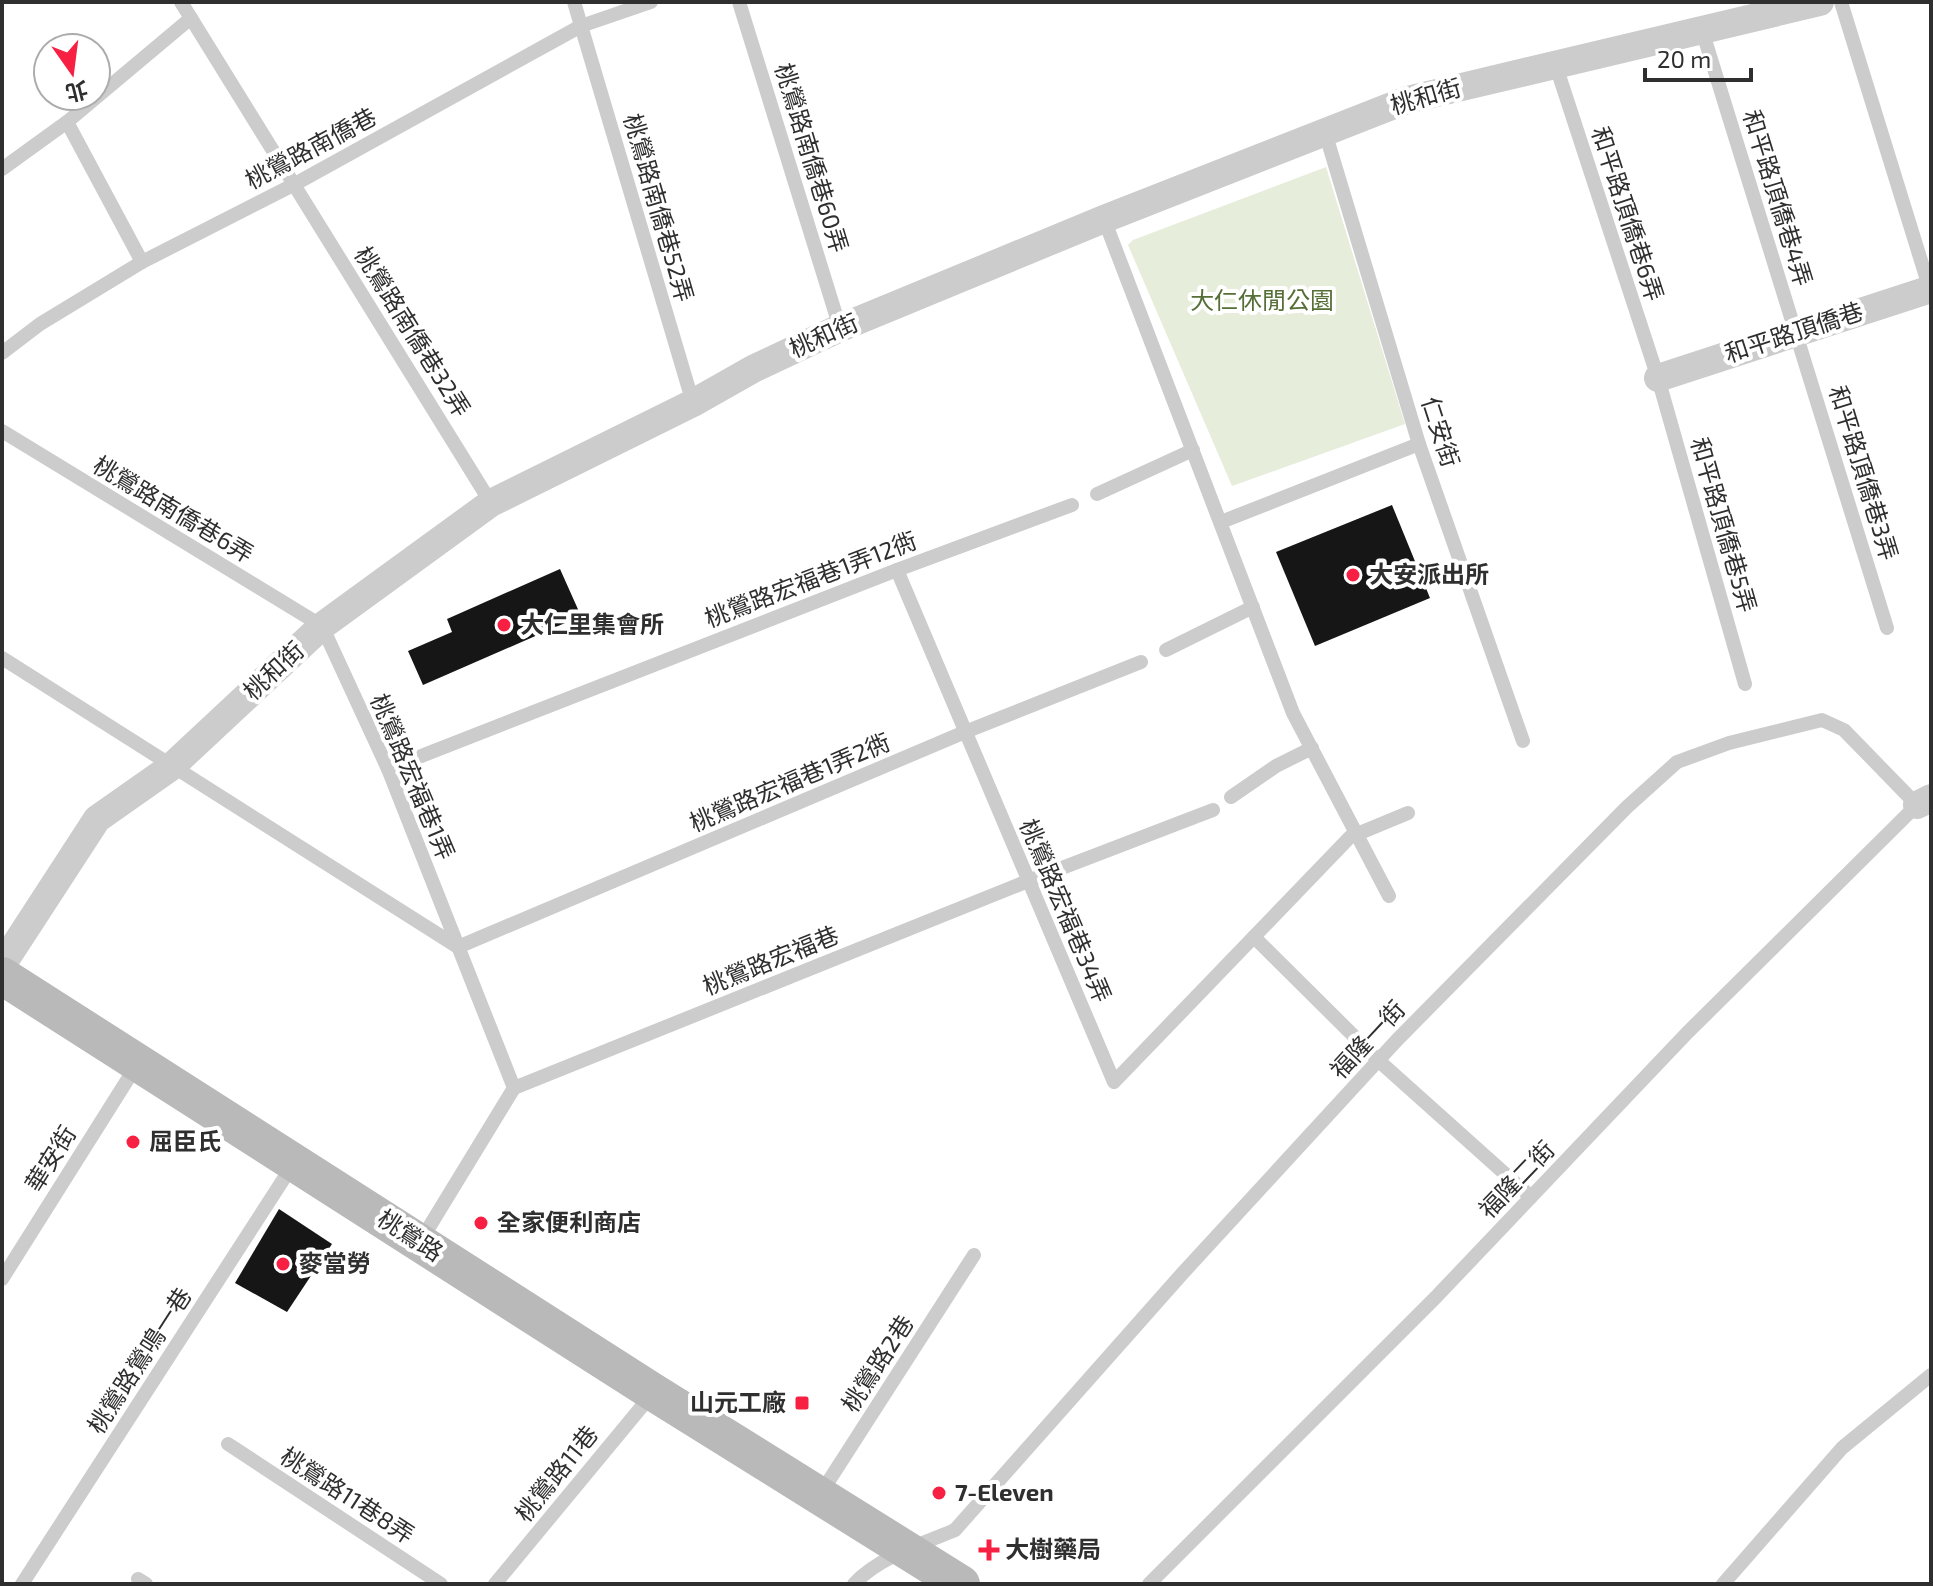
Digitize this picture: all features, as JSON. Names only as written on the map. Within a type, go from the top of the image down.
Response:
[{"type":"main road","name":"桃鶯路","points":[[2,976],[818,1497],[961,1584]]},
{"type":"street","name":"桃和街","points":[[2,965],[97,819],[171,767],[322,626],[491,503],[840,328],[1104,219],[1407,100],[1820,2]]},
{"type":"street","name":"和平路頂僑巷","points":[[1658,378],[1931,291]]},
{"type":"lane","name":"桃鶯路南僑巷32弄","points":[[181,2],[491,503]]},
{"type":"lane","name":"桃鶯路南僑巷52弄","points":[[574,2],[693,403]]},
{"type":"lane","name":"桃鶯路南僑巷","points":[[2,353],[40,324],[142,262],[295,184],[581,26],[651,2]]},
{"type":"lane","name":"桃鶯路南僑巷60弄","points":[[739,2],[840,328]]},
{"type":"lane","points":[[1841,2],[1931,291]]},
{"type":"lane","points":[[2,169],[67,122],[191,18]]},
{"type":"lane","name":"和平路頂僑巷4弄","points":[[1702,30],[1796,332]]},
{"type":"lane","name":"和平路頂僑巷6弄","points":[[1555,63],[1658,378]]},
{"type":"lane","points":[[67,122],[142,262]]},
{"type":"lane","name":"仁安街","points":[[1325,132],[1419,444],[1523,741]]},
{"type":"lane","points":[[1104,219],[1293,713],[1389,896]]},
{"type":"lane","name":"和平路頂僑巷3弄","points":[[1796,332],[1887,628]]},
{"type":"lane","name":"和平路頂僑巷5弄","points":[[1658,378],[1745,684]]},
{"type":"lane","name":"桃鶯路南僑巷6弄","points":[[2,431],[322,626]]},
{"type":"lane","points":[[1221,522],[1419,444]]},
{"type":"lane","points":[[1097,494],[1193,450]]},
{"type":"lane","name":"桃鶯路宏福巷1弄12衖","points":[[388,769],[1072,505]]},
{"type":"lane","name":"桃鶯路宏福巷34弄","points":[[897,570],[1114,1082],[1254,937]]},
{"type":"lane","points":[[1166,650],[1253,607]]},
{"type":"lane","name":"桃鶯路宏福巷1弄","points":[[322,626],[388,769],[514,1088]]},
{"type":"lane","points":[[2,658],[458,947]]},
{"type":"lane","name":"桃鶯路宏福巷1弄2衖","points":[[458,947],[965,732],[1141,662]]},
{"type":"lane","name":"福隆一街","points":[[854,1584],[861,1576],[906,1550],[955,1530],[1181,1275],[1379,1061],[1550,884],[1677,762],[1729,743],[1822,720],[1844,730],[1924,801]]},
{"type":"lane","points":[[1231,797],[1276,766],[1312,748]]},
{"type":"lane","name":"福隆二街","points":[[1149,1584],[1436,1297],[1687,1033],[1924,801]]},
{"type":"lane","name":"桃鶯路宏福巷","points":[[514,1088],[1213,810]]},
{"type":"lane","points":[[1408,813],[1350,837],[1254,937],[1379,1061],[1531,1197]]},
{"type":"lane","name":"華安街","points":[[2,1279],[138,1063]]},
{"type":"lane","points":[[420,1243],[514,1088]]},
{"type":"lane","name":"桃鶯路鶯鳴一巷","points":[[22,1584],[294,1162]]},
{"type":"lane","name":"桃鶯路2巷","points":[[818,1497],[974,1255]]},
{"type":"lane","points":[[1723,1584],[1842,1448],[1931,1375]]},
{"type":"lane","name":"桃鶯路11巷","points":[[495,1584],[653,1392]]},
{"type":"lane","name":"桃鶯路11巷8弄","points":[[228,1444],[441,1584]]},
{"type":"green space","name":"大仁休閒公園","points":[[1326,167],[1405,424],[1232,486],[1128,245],[1133,240]]},
{"type":"building","name":"大安派出所","points":[[1392,505],[1430,598],[1315,646],[1276,552]]},
{"type":"building","name":"大仁里集會所","points":[[560,569],[581,616],[423,685],[408,651],[452,632],[447,619]]},
{"type":"building","name":"麥當勞","points":[[279,1209],[332,1244],[287,1312],[235,1283]]},
{"type":"place","name":"大安派出所","points":[[1353,575]]},
{"type":"place","name":"大仁里集會所","points":[[504,625]]},
{"type":"place","name":"屈臣氏","points":[[133,1142]]},
{"type":"place","name":"全家便利商店","points":[[481,1223]]},
{"type":"place","name":"麥當勞","points":[[283,1264]]},
{"type":"place","name":"山元工廠","points":[[802,1403]]},
{"type":"place","name":"7-Eleven","points":[[939,1493]]},
{"type":"place","name":"大樹藥局","points":[[989,1550]]}]
